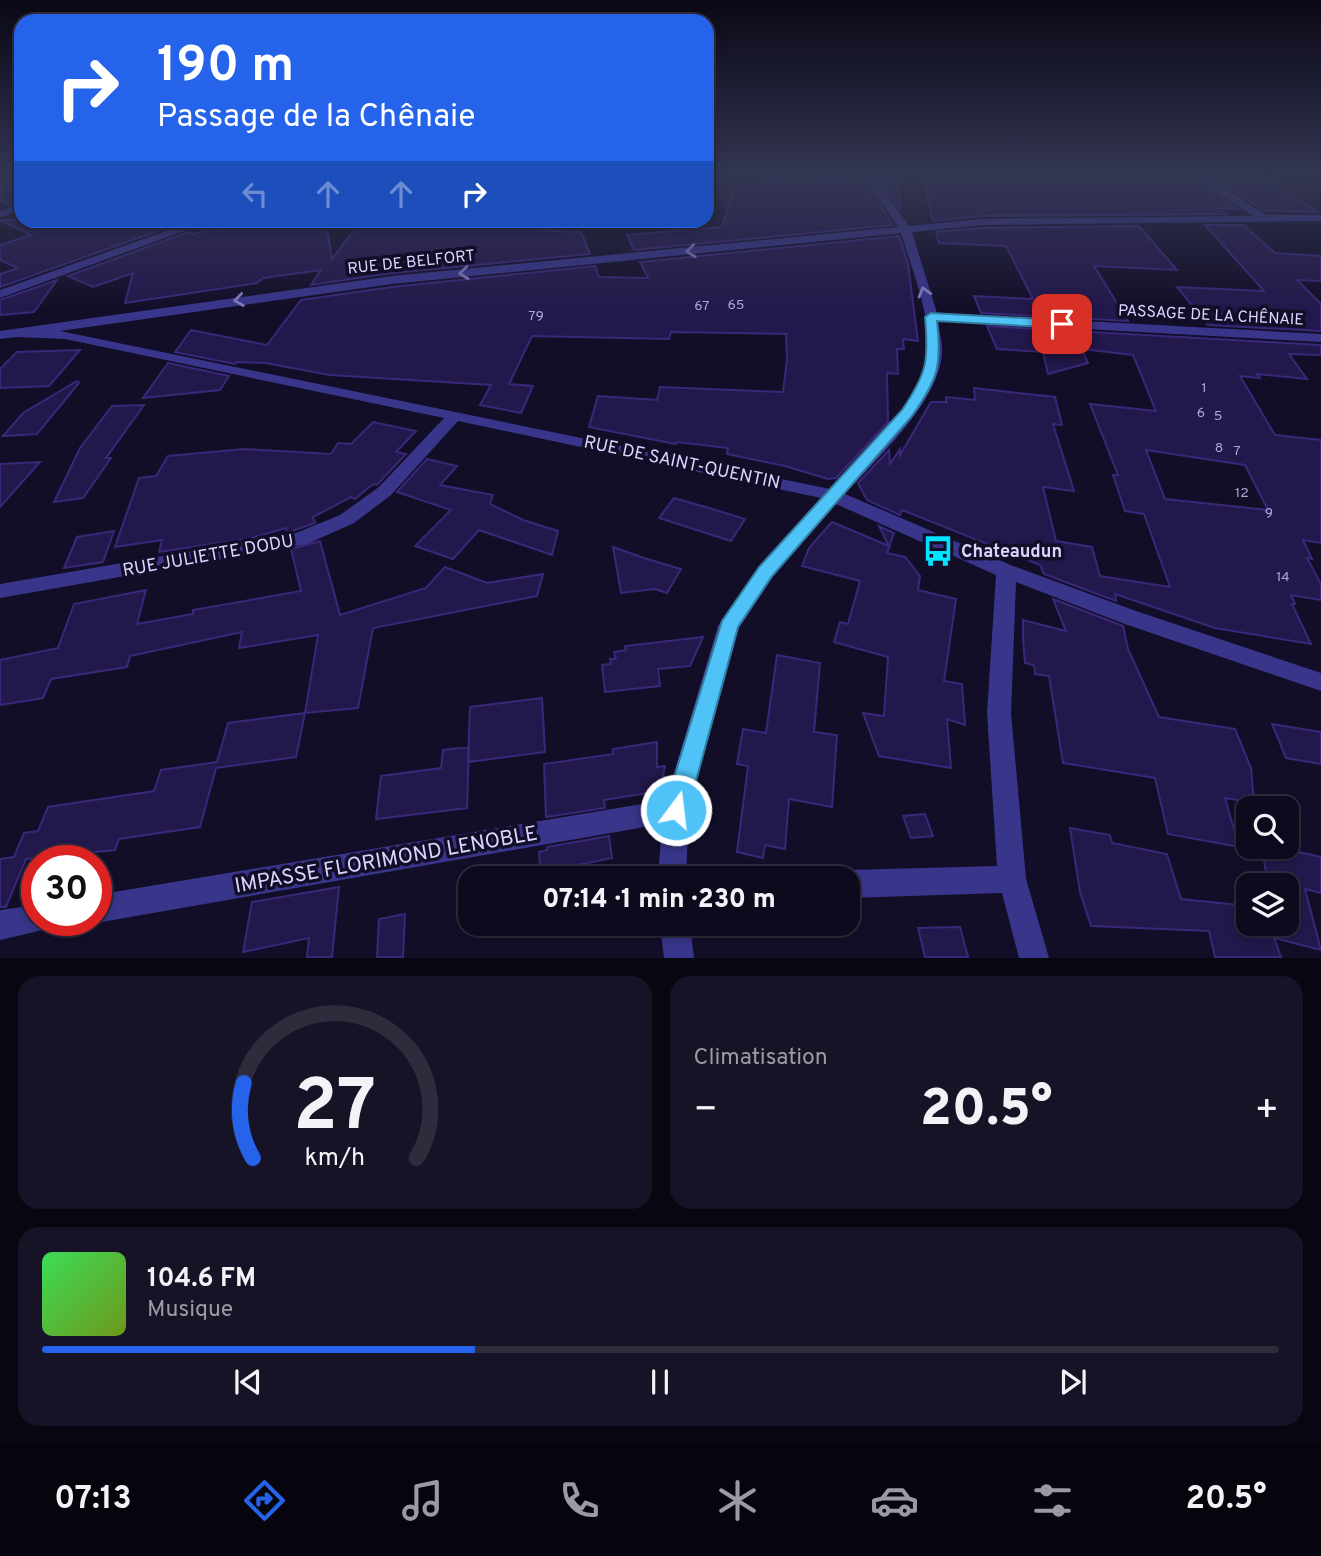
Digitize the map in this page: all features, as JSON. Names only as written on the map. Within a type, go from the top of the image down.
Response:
[{"type":"street","points":[[673,866],[676,810],[729,626],[766,572],[907,413],[927,383],[934,353],[931,317],[906,230],[899,220]]},
{"type":"street","name":"RUE DE BELFORT","points":[[9,334],[391,280],[982,222],[1110,220]]},
{"type":"street","points":[[0,294],[186,228]]},
{"type":"street","name":"RUE DE BELFORT","points":[[90,340],[102,330],[135,316]]},
{"type":"street","name":"PASSAGE DE LA CHÊNAIE","points":[[931,317],[1321,338]]},
{"type":"street","name":"RUE DE SAINT-QUENTIN","points":[[9,334],[65,335],[809,488],[834,496],[1006,571],[1129,617],[1321,682]]},
{"type":"street","name":"RUE JULIETTE DODU","points":[[0,591],[300,539],[347,519],[385,491],[455,415]]},
{"type":"street","points":[[1006,571],[999,713],[1012,879],[1034,957]]},
{"type":"street","name":"IMPASSE FLORIMOND LENOBLE","points":[[112,905],[676,810]]},
{"type":"street","points":[[860,884],[1012,879]]},
{"type":"street","points":[[0,925],[21,922]]},
{"type":"street","points":[[676,936],[679,957]]},
{"type":"building","points":[[0,220],[14,220],[14,227]]},
{"type":"building","points":[[724,220],[890,220],[893,225],[634,250],[627,235],[722,227]]},
{"type":"building","points":[[1205,225],[1243,225],[1275,253],[1321,256],[1321,281],[1297,280],[1321,304],[1321,331],[1208,325],[1177,287],[1264,291]]},
{"type":"building","points":[[1139,226],[1177,270],[1094,266],[1128,321],[981,313],[974,296],[1033,299],[1006,246],[939,243],[936,232],[982,228]]},
{"type":"building","points":[[17,228],[166,228],[0,287],[0,274],[18,268],[0,260],[0,245],[31,235]]},
{"type":"building","points":[[227,228],[327,228],[332,259],[356,228],[531,228],[581,232],[590,254],[392,273],[311,285],[321,270],[263,278],[257,283],[125,303],[133,273],[93,287],[68,276],[188,232],[194,234],[210,229],[219,231]]},
{"type":"building","points":[[899,236],[908,264],[918,341],[903,339],[904,349],[897,349],[898,374],[887,373],[888,422],[836,478],[828,479],[785,466],[727,454],[728,448],[676,444],[589,427],[598,396],[657,400],[660,387],[783,392],[787,359],[786,334],[671,332],[669,339],[532,336],[509,384],[533,386],[521,413],[480,405],[491,385],[330,375],[265,363],[235,364],[175,352],[191,330],[267,345],[301,300],[392,287],[595,266],[599,277],[648,278],[640,262]]},
{"type":"building","points":[[57,280],[34,312],[0,315],[0,300]]},
{"type":"building","points":[[987,326],[1321,345],[1321,355],[1289,354],[1307,379],[1257,374],[1260,378],[1240,376],[1275,435],[1321,440],[1321,543],[1303,540],[1312,559],[1307,558],[1321,584],[1321,600],[1291,595],[1295,604],[1292,604],[1311,644],[1215,628],[1115,594],[1116,601],[1044,574],[1040,565],[902,510],[900,515],[867,500],[858,483],[889,450],[890,464],[900,449],[900,455],[931,402],[946,402],[946,397],[975,400],[974,388],[1055,397],[1062,425],[1053,424],[1074,491],[1043,487],[1056,541],[1092,547],[1100,576],[1170,587],[1144,514],[1125,511],[1113,475],[1118,475],[1090,404],[1156,411],[1133,355],[1082,349],[1088,363],[1048,374],[1043,352],[997,349]],"holes":[[[1146,450],[1245,465],[1268,510],[1165,499]]]},
{"type":"building","points":[[80,350],[49,386],[0,388],[0,369],[17,352]]},
{"type":"building","points":[[168,363],[229,376],[220,390],[143,398]]},
{"type":"building","points":[[77,381],[79,383],[37,434],[3,436],[23,413]]},
{"type":"building","points":[[144,405],[106,458],[111,458],[83,498],[54,502],[80,448],[112,406]]},
{"type":"building","points":[[373,422],[416,431],[396,452],[406,454],[377,485],[373,484],[355,499],[351,497],[313,517],[315,523],[287,532],[286,528],[252,538],[159,552],[162,540],[115,547],[139,478],[156,476],[168,456],[244,449],[331,454],[338,443],[351,444]]},
{"type":"building","points":[[427,459],[457,466],[440,485],[493,495],[490,504],[523,520],[558,531],[552,555],[479,530],[453,559],[415,546],[451,510],[397,492]]},
{"type":"building","points":[[40,462],[0,507],[0,464]]},
{"type":"building","points":[[674,498],[745,519],[731,541],[659,518]]},
{"type":"building","points":[[832,522],[889,546],[879,526],[894,533],[887,553],[905,557],[920,576],[918,590],[956,599],[944,681],[962,684],[965,725],[947,719],[951,768],[879,756],[863,713],[884,716],[888,657],[834,642],[840,622],[848,624],[860,581],[802,566],[809,548]]},
{"type":"building","points":[[114,531],[103,562],[64,568],[77,537]]},
{"type":"building","points":[[320,541],[340,615],[426,588],[445,567],[487,583],[543,574],[537,596],[373,628],[358,708],[305,713],[318,635],[239,648],[242,632],[130,656],[127,667],[51,679],[43,698],[0,705],[0,660],[58,648],[74,604],[146,590],[137,624],[193,614],[193,610],[301,591],[291,549]]},
{"type":"building","points":[[613,547],[681,569],[667,593],[655,589],[621,593]]},
{"type":"building","points":[[1053,599],[1123,626],[1128,649],[1159,717],[1235,729],[1251,768],[1253,796],[1236,796],[1236,800],[1225,798],[1236,836],[1236,846],[1168,834],[1155,778],[1063,763],[1049,676],[1035,674],[1034,665],[1025,663],[1023,620],[1066,631]]},
{"type":"building","points":[[703,637],[690,666],[658,669],[660,686],[605,692],[602,665],[611,664],[610,659],[616,659],[614,652],[626,650],[625,646]]},
{"type":"building","points":[[777,655],[820,663],[814,732],[837,735],[832,807],[789,799],[785,849],[765,845],[763,858],[737,852],[748,766],[737,764],[743,729],[766,733]]},
{"type":"building","points":[[542,698],[545,752],[468,762],[470,707]]},
{"type":"building","points":[[305,713],[296,757],[216,768],[200,827],[119,839],[115,850],[112,850],[112,845],[21,845],[21,871],[6,907],[0,907],[0,859],[14,857],[24,833],[38,831],[48,807],[154,791],[161,770],[217,762],[228,723]]},
{"type":"building","points":[[1272,724],[1321,732],[1321,764],[1286,758]]},
{"type":"building","points":[[657,742],[657,767],[665,766],[661,784],[653,792],[604,800],[605,808],[546,817],[544,764],[613,754],[613,749]]},
{"type":"building","points":[[469,747],[467,808],[376,819],[381,776],[441,768],[443,750]]},
{"type":"building","points":[[925,814],[933,836],[911,838],[903,816]]},
{"type":"building","points":[[1070,828],[1110,835],[1112,843],[1167,854],[1181,899],[1236,905],[1236,936],[1299,936],[1299,873],[1266,873],[1264,859],[1299,859],[1299,852],[1321,857],[1321,893],[1305,889],[1321,950],[1274,938],[1281,957],[1215,957],[1209,931],[1091,926],[1080,892]]},
{"type":"building","points":[[609,836],[612,858],[573,866],[540,866],[539,852],[547,850],[547,847]]},
{"type":"building","points":[[339,887],[332,957],[307,957],[309,938],[243,952],[252,902]]},
{"type":"building","points":[[405,914],[403,957],[377,957],[379,919]]},
{"type":"building","points":[[960,927],[968,957],[925,957],[918,928]]},
{"type":"place","name":"Chateaudun","points":[[938,551]]},
{"type":"route","points":[[676,810],[729,626],[766,572],[907,413],[927,383],[934,353],[931,317],[1062,324]]}]
